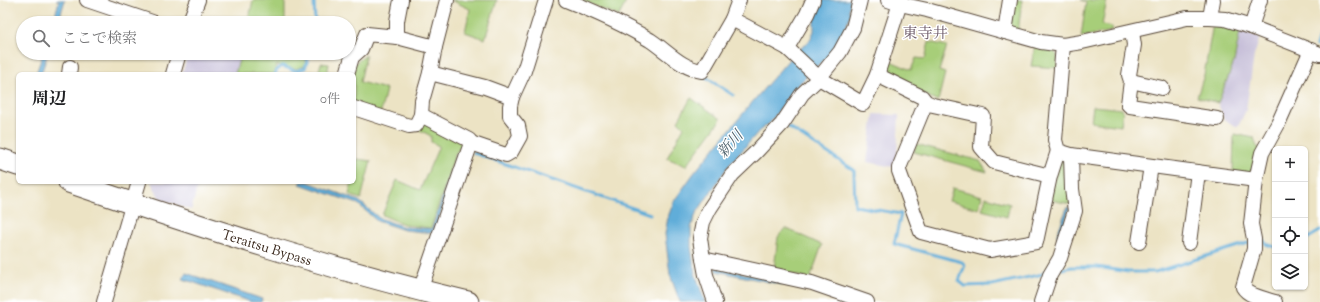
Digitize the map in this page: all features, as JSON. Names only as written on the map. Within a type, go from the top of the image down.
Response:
[{"type":"highway","points":[[0,158],[16,164]]},
{"type":"highway","name":"Teraitsu Bypass","points":[[75,184],[252,243],[428,295],[468,302]]},
{"type":"street","points":[[87,0],[134,16]]},
{"type":"street","points":[[192,16],[198,0]]},
{"type":"street","points":[[396,37],[397,21],[402,0]]},
{"type":"street","points":[[356,109],[409,126],[416,125],[421,115],[422,101],[447,0]]},
{"type":"street","points":[[421,115],[469,140],[471,144],[506,155],[511,152],[520,136],[518,126],[510,116],[512,97],[524,71],[546,0]]},
{"type":"street","points":[[566,0],[618,22],[652,42],[671,57],[693,70],[702,71],[732,19],[739,0]]},
{"type":"street","points":[[789,49],[813,0]]},
{"type":"street","points":[[715,302],[706,275],[703,259],[700,238],[703,222],[710,208],[732,175],[782,124],[802,94],[840,52],[853,28],[860,0]]},
{"type":"street","points":[[1005,32],[1010,0]]},
{"type":"street","points":[[1210,18],[1213,0]]},
{"type":"street","points":[[1251,27],[1260,0]]},
{"type":"street","points":[[732,19],[789,49],[817,77],[862,104],[877,75],[897,1],[1041,42],[1063,45],[1132,32],[1187,18],[1210,18],[1225,19],[1251,27],[1315,52],[1262,153],[1256,180],[1251,224],[1254,249],[1243,287],[1249,293],[1275,302]]},
{"type":"street","points":[[1132,32],[1134,45],[1128,104],[1130,106],[1217,118]]},
{"type":"street","points":[[356,54],[362,49],[367,34],[396,37],[435,47]]},
{"type":"street","points":[[1040,302],[1050,275],[1060,258],[1075,211],[1064,153],[1055,140],[1063,45]]},
{"type":"street","points":[[174,72],[177,60]]},
{"type":"street","points":[[348,72],[351,60]]},
{"type":"street","points":[[430,72],[485,87],[512,97]]},
{"type":"street","points":[[877,75],[922,97],[926,102],[933,105],[983,116],[981,147],[994,162],[1050,176]]},
{"type":"street","points":[[1131,81],[1162,88]]},
{"type":"street","points":[[926,102],[899,168],[921,232],[990,250],[1036,242],[1050,176],[1064,153]]},
{"type":"street","points":[[428,295],[423,282],[471,144]]},
{"type":"street","points":[[1064,153],[1256,180]]},
{"type":"street","points":[[1138,242],[1151,166]]},
{"type":"street","points":[[1189,243],[1198,172]]},
{"type":"street","points":[[104,302],[138,184]]},
{"type":"street","points":[[703,259],[812,283],[867,302]]},
{"type":"shaded area","points":[[1240,31],[1260,37],[1254,56],[1246,110],[1238,127],[1224,120],[1218,103],[1234,62]]},
{"type":"shaded area","points":[[186,60],[239,60],[236,72],[183,72]]},
{"type":"shaded area","points":[[874,114],[899,115],[897,154],[893,167],[867,162]]},
{"type":"shaded area","points":[[152,184],[198,184],[191,210],[160,199]]},
{"type":"green space","points":[[253,0],[285,0],[285,16],[250,16]]},
{"type":"green space","points":[[451,0],[497,0],[485,39],[465,32],[470,9]]},
{"type":"green space","points":[[581,0],[627,0],[619,16]]},
{"type":"green space","points":[[1013,0],[1022,0],[1018,32],[1009,30]]},
{"type":"green space","points":[[1081,0],[1107,0],[1102,25],[1112,27],[1113,31],[1081,37],[1086,2]]},
{"type":"green space","points":[[1213,24],[1227,26],[1240,31],[1234,62],[1218,103],[1197,97],[1204,75]]},
{"type":"green space","points":[[929,42],[947,46],[939,71],[945,73],[938,101],[880,73],[886,59],[911,70],[916,58],[925,59]]},
{"type":"green space","points":[[1035,45],[1051,48],[1057,55],[1058,68],[1031,66]]},
{"type":"green space","points":[[366,55],[360,82],[386,89],[380,115],[356,104],[356,72],[354,72],[354,64]]},
{"type":"green space","points":[[239,60],[306,60],[305,66],[296,69],[277,65],[274,72],[236,72]]},
{"type":"green space","points":[[321,63],[329,64],[327,72],[319,72]]},
{"type":"green space","points":[[691,98],[721,119],[686,166],[667,158],[684,127],[678,121]]},
{"type":"green space","points":[[1093,106],[1123,109],[1121,126],[1091,122]]},
{"type":"green space","points":[[422,120],[464,143],[455,154],[431,228],[406,225],[382,215],[397,180],[420,190],[439,146],[431,142],[431,136],[418,129]]},
{"type":"green space","points":[[1234,134],[1254,138],[1257,147],[1261,148],[1253,176],[1233,172]]},
{"type":"green space","points":[[916,144],[980,161],[987,172],[914,152]]},
{"type":"green space","points":[[1059,156],[1069,159],[1071,204],[1050,200]]},
{"type":"green space","points":[[357,159],[371,161],[361,199],[349,195],[352,184],[356,184]]},
{"type":"green space","points":[[953,188],[982,196],[979,209],[949,201]]},
{"type":"green space","points":[[986,197],[1010,204],[1007,217],[982,210]]},
{"type":"green space","points":[[785,228],[822,245],[810,279],[774,269],[778,237]]},
{"type":"water","points":[[56,0],[65,0],[60,16],[55,16],[59,1]]},
{"type":"water","name":"新川","points":[[823,0],[851,0],[849,11],[851,13],[840,41],[825,60],[794,89],[770,123],[759,131],[726,169],[696,214],[691,228],[691,247],[695,273],[705,302],[680,302],[670,275],[665,234],[668,217],[674,201],[694,173],[749,106],[791,57],[810,40],[814,31],[814,22]]},
{"type":"water","points":[[41,60],[46,60],[42,72],[37,72]]},
{"type":"water","points":[[463,148],[434,233],[404,230],[377,221],[358,204],[300,184],[313,184],[359,201],[379,218],[404,227],[432,229],[457,155]]},
{"type":"water","points":[[1070,207],[1058,243],[1057,234],[1067,208]]},
{"type":"water","points":[[715,267],[809,288],[851,302],[842,302],[808,290],[716,271]]},
{"type":"water","points":[[186,273],[262,299],[261,302],[251,302],[183,279]]},
{"type":"waterway","points":[[314,0],[315,16]]},
{"type":"waterway","points":[[1316,46],[1320,33]]},
{"type":"waterway","points":[[276,72],[282,66],[296,71],[305,68],[308,60]]},
{"type":"waterway","points":[[704,76],[733,95]]},
{"type":"waterway","points":[[788,127],[854,170],[855,206],[901,214],[894,244],[962,262],[965,265],[959,281],[965,286],[992,285],[1043,274],[1045,271]]},
{"type":"waterway","points":[[474,153],[650,214]]},
{"type":"waterway","points":[[1308,238],[1320,231]]},
{"type":"waterway","points":[[1260,235],[1266,244],[1272,246]]},
{"type":"waterway","points":[[1062,269],[1072,267],[1097,267],[1128,272],[1155,272],[1248,243]]},
{"type":"district","name":"東寺井","points":[[925,33]]}]
